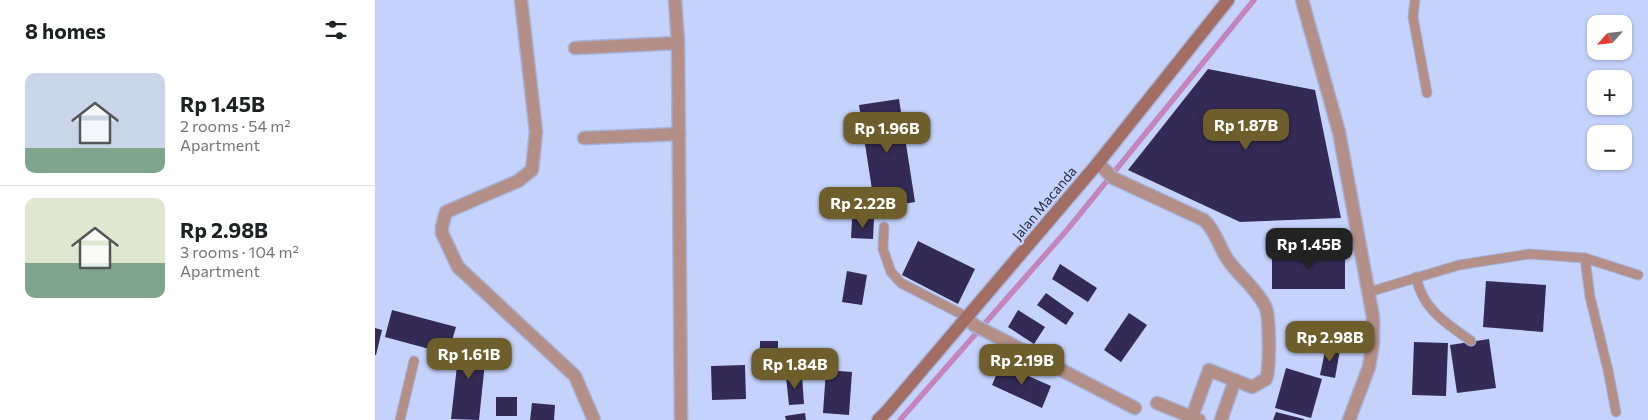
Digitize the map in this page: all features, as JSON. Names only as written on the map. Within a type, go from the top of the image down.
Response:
[{"type":"street","points":[[521,0],[536,132],[532,170],[518,181],[446,212],[442,233],[458,267],[575,376],[594,420]]},
{"type":"street","points":[[675,0],[678,44],[681,420]]},
{"type":"street","name":"Jalan Macanda","points":[[878,420],[975,324],[1228,0]]},
{"type":"street","points":[[1302,0],[1339,132],[1374,291],[1371,359],[1349,420]]},
{"type":"street","points":[[575,48],[678,44]]},
{"type":"street","points":[[584,138],[679,134]]},
{"type":"street","points":[[1101,165],[1113,178],[1204,220],[1210,226],[1227,260],[1259,296],[1267,308],[1269,356],[1266,379],[1252,387],[1209,370],[1196,418],[1157,403]]},
{"type":"street","points":[[975,324],[1135,408]]},
{"type":"street","points":[[1221,420],[1235,380]]},
{"type":"lane","points":[[1415,0],[1413,17],[1427,93]]},
{"type":"lane","points":[[884,227],[883,249],[891,272],[896,278],[901,283],[975,324]]},
{"type":"lane","points":[[1374,291],[1459,265],[1529,254],[1585,258],[1638,275]]},
{"type":"lane","points":[[1585,258],[1590,297],[1608,370],[1615,412]]},
{"type":"lane","points":[[1416,277],[1419,290],[1431,309],[1471,341]]},
{"type":"lane","points":[[400,420],[414,361]]},
{"type":"building","points":[[1208,69],[1315,90],[1341,218],[1240,222],[1128,170]]},
{"type":"building","points":[[899,99],[915,202],[875,209],[859,105]]},
{"type":"building","points":[[852,219],[874,219],[873,239],[851,238]]},
{"type":"building","points":[[918,241],[975,269],[958,304],[902,275]]},
{"type":"building","points":[[1272,252],[1345,252],[1345,289],[1272,289]]},
{"type":"building","points":[[1060,264],[1097,288],[1088,302],[1052,279]]},
{"type":"building","points":[[847,271],[867,275],[862,305],[842,302]]},
{"type":"building","points":[[1486,281],[1546,285],[1543,332],[1483,327]]},
{"type":"building","points":[[1046,293],[1074,313],[1066,325],[1037,305]]},
{"type":"building","points":[[392,310],[456,327],[448,354],[385,337]]},
{"type":"building","points":[[1018,310],[1045,327],[1034,344],[1008,327]]},
{"type":"building","points":[[1129,313],[1147,325],[1121,362],[1104,350]]},
{"type":"building","points":[[375,328],[382,330],[376,355],[375,355]]},
{"type":"building","points":[[460,339],[487,343],[479,420],[451,419]]},
{"type":"building","points":[[1489,339],[1496,388],[1457,393],[1450,345]]},
{"type":"building","points":[[760,341],[778,341],[778,376],[759,375]]},
{"type":"building","points":[[1414,342],[1448,343],[1446,396],[1412,395]]},
{"type":"building","points":[[1326,347],[1340,350],[1335,378],[1320,375]]},
{"type":"building","points":[[1001,364],[1051,386],[1042,408],[992,385]]},
{"type":"building","points":[[745,365],[746,399],[712,400],[711,366]]},
{"type":"building","points":[[1286,368],[1322,379],[1311,418],[1275,408]]},
{"type":"building","points":[[826,370],[852,372],[849,415],[823,413]]},
{"type":"building","points":[[802,375],[804,404],[789,405],[786,377]]},
{"type":"building","points":[[496,397],[517,397],[517,416],[496,416]]},
{"type":"building","points":[[532,403],[555,405],[554,420],[530,420]]},
{"type":"building","points":[[1276,412],[1304,419],[1304,420],[1273,420]]},
{"type":"building","points":[[805,413],[806,420],[786,420],[785,416]]},
{"type":"waterway","points":[[900,420],[1067,230],[1254,0]]}]
